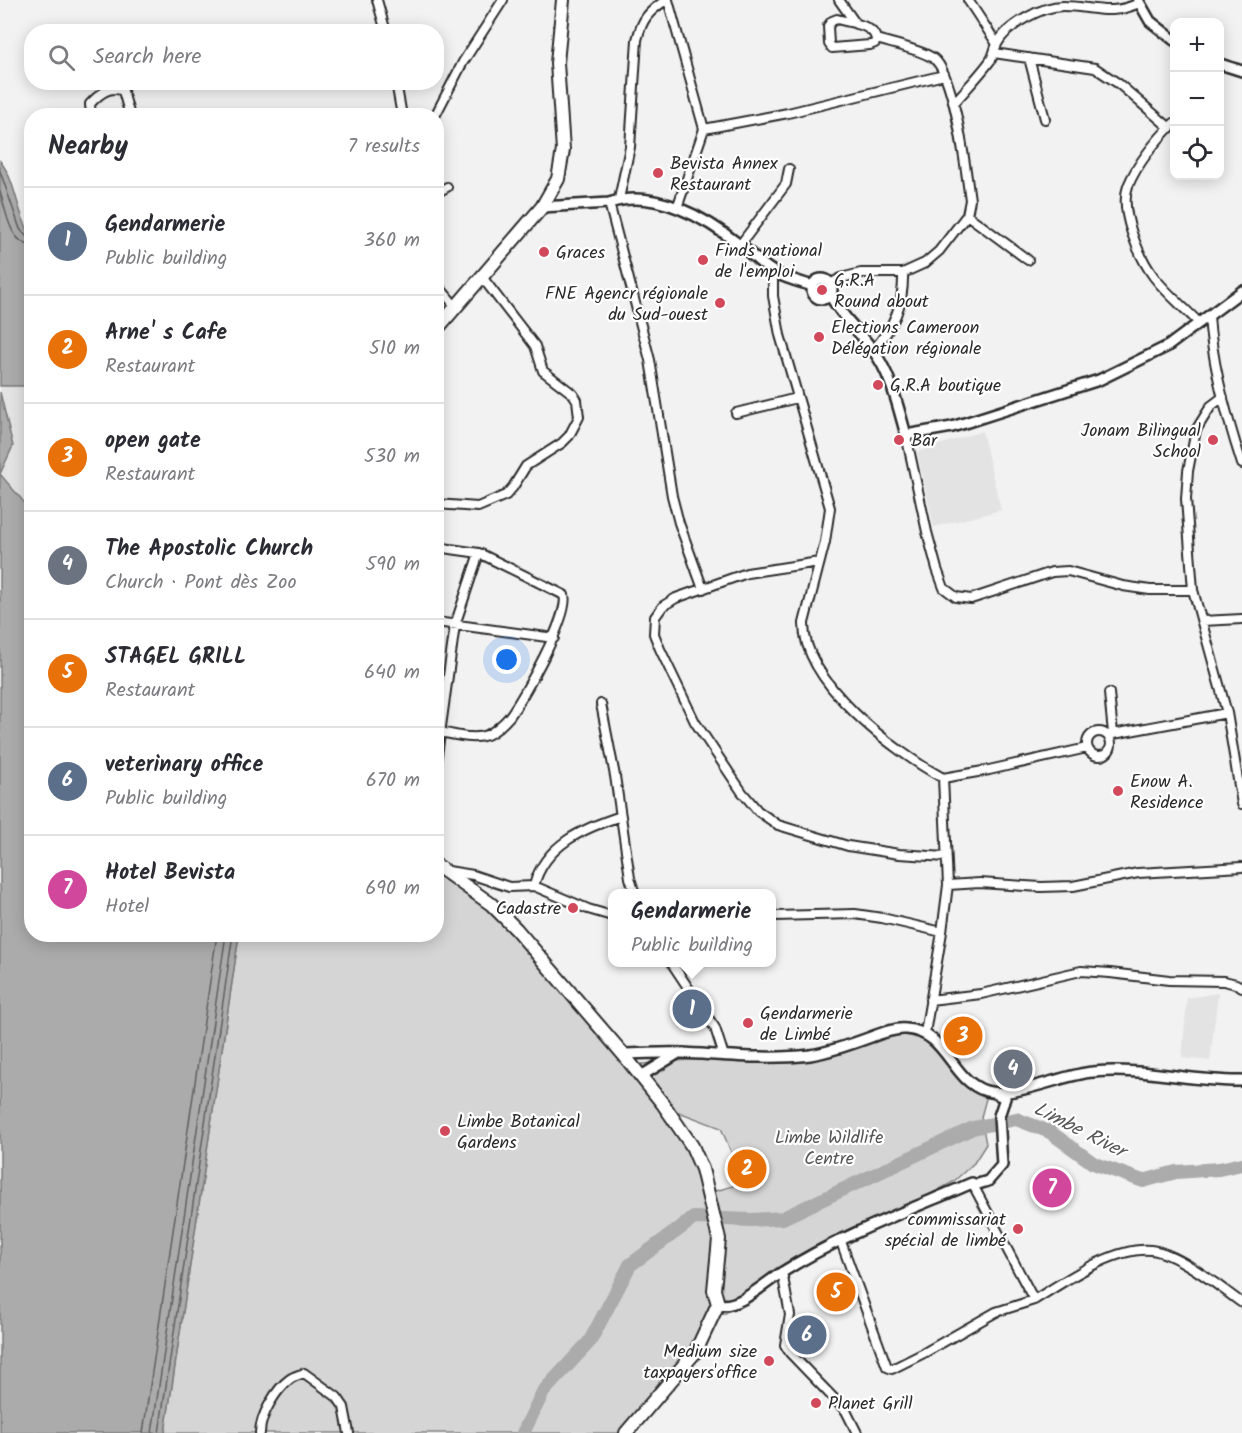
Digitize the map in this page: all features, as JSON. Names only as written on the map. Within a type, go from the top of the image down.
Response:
[{"type":"highway","points":[[444,321],[542,207],[558,179],[563,150],[557,63],[563,0]]},
{"type":"highway","points":[[444,870],[491,904],[516,929],[663,1104],[692,1146],[702,1169],[719,1239],[714,1290],[718,1304],[696,1351],[626,1433]]},
{"type":"street","points":[[377,0],[384,24]]},
{"type":"street","points":[[439,108],[463,62],[503,0]]},
{"type":"street","points":[[676,208],[704,129],[667,0],[652,10],[641,24],[637,40],[630,147],[614,201],[651,360],[672,496],[704,589]]},
{"type":"street","points":[[839,0],[856,24]]},
{"type":"street","points":[[968,0],[997,44]]},
{"type":"street","points":[[954,103],[992,59],[997,44],[1013,26],[1035,13],[1059,6],[1079,6],[1110,11],[1124,10],[1138,1],[1150,21],[1170,37]]},
{"type":"street","points":[[837,19],[856,24],[870,29],[875,34],[875,43],[832,48],[828,34],[828,26],[832,21],[837,19]]},
{"type":"street","points":[[830,284],[841,278],[861,273],[903,273],[931,259],[967,215],[970,200],[954,103],[940,65],[935,59],[876,39]]},
{"type":"street","points":[[994,53],[1095,68],[1170,123]]},
{"type":"street","points":[[1029,58],[1045,119]]},
{"type":"street","points":[[1224,68],[1242,71]]},
{"type":"street","points":[[704,129],[788,113],[944,75]]},
{"type":"street","points":[[90,108],[90,104],[100,94],[109,90]]},
{"type":"street","points":[[120,90],[123,91],[128,108]]},
{"type":"street","points":[[397,90],[401,108]]},
{"type":"street","points":[[1171,126],[1148,154],[1128,188],[1126,210],[1139,249],[1154,277],[1199,323]]},
{"type":"street","points":[[740,245],[786,184],[789,169]]},
{"type":"street","points":[[542,207],[614,201],[652,201],[676,208],[705,221],[773,272],[813,286]]},
{"type":"street","points":[[967,215],[1028,260]]},
{"type":"street","points":[[773,272],[773,296],[777,319],[797,398],[831,508],[825,542],[804,623],[807,644],[819,668],[843,702],[855,713],[897,749],[943,778],[1087,748]]},
{"type":"street","points":[[873,350],[883,339],[899,310],[903,295],[903,273]]},
{"type":"street","points":[[444,505],[478,507],[506,495],[526,466],[569,436],[579,417],[577,400],[573,394],[543,372],[535,346],[482,276]]},
{"type":"street","points":[[830,295],[819,298],[813,293],[813,286],[817,280],[825,279],[830,284],[830,295],[845,319],[873,350],[886,373],[906,435],[927,532],[944,588],[956,597],[971,599],[1052,572],[1068,571],[1123,586],[1150,590],[1193,590]]},
{"type":"street","points":[[906,435],[952,427],[1099,380],[1168,346],[1242,291]]},
{"type":"street","points":[[444,293],[456,307]]},
{"type":"street","points":[[1209,316],[1212,344],[1242,464]]},
{"type":"street","points":[[1224,397],[1211,406],[1196,430],[1189,464],[1186,499],[1193,590],[1227,713],[1242,804]]},
{"type":"street","points":[[736,413],[797,398]]},
{"type":"street","points":[[444,548],[479,554],[564,595],[566,607],[554,638],[509,717],[490,734],[471,737],[444,733]]},
{"type":"street","points":[[444,699],[455,625],[479,554]]},
{"type":"street","points":[[819,562],[747,573],[676,598],[663,606],[655,617],[654,634],[695,722],[742,792],[758,811],[778,825],[848,846],[900,854],[946,857]]},
{"type":"street","points":[[1202,621],[1242,619]]},
{"type":"street","points":[[444,623],[554,638]]},
{"type":"street","points":[[1109,693],[1111,734],[1111,747],[1107,753],[1095,756],[1087,748],[1087,741],[1090,734],[1097,731],[1111,734],[1227,713]]},
{"type":"street","points":[[602,704],[633,889]]},
{"type":"street","points":[[925,1033],[948,885],[943,778]]},
{"type":"street","points":[[534,886],[543,862],[558,848],[588,828],[621,816]]},
{"type":"street","points":[[948,885],[980,883],[1041,887],[1074,886],[1138,873],[1242,867]]},
{"type":"street","points":[[444,869],[509,887],[534,886],[588,909],[608,915]]},
{"type":"street","points":[[776,916],[855,914],[942,932]]},
{"type":"street","points":[[674,967],[716,1028],[724,1056]]},
{"type":"street","points":[[930,1000],[981,994],[1081,972],[1169,980],[1224,981],[1242,987]]},
{"type":"street","points":[[623,1054],[679,1053],[794,1057],[814,1054],[902,1028],[925,1033],[940,1046],[966,1078],[977,1086],[1005,1098],[999,1116],[1002,1134],[1002,1164],[988,1181],[972,1184],[840,1239],[782,1272],[731,1306],[718,1304]]},
{"type":"street","points":[[641,1076],[679,1053]]},
{"type":"street","points":[[990,1092],[1011,1091],[1090,1072],[1110,1071],[1242,1081]]},
{"type":"street","points":[[972,1184],[1034,1300]]},
{"type":"street","points":[[840,1239],[887,1366],[892,1369],[996,1312],[1034,1300],[1099,1262],[1135,1251],[1152,1250],[1172,1257],[1202,1274],[1242,1303]]},
{"type":"street","points":[[782,1272],[790,1315],[785,1345],[846,1411],[857,1433]]},
{"type":"street","points":[[260,1433],[260,1425],[271,1401],[291,1378],[304,1373],[337,1398],[344,1407],[350,1433]]},
{"type":"shaded area","points":[[0,386],[24,386],[24,502],[0,473],[13,446]]},
{"type":"shaded area","points":[[982,431],[1001,510],[934,527],[917,452]]},
{"type":"shaded area","points":[[1218,993],[1210,1061],[1182,1058],[1187,998]]},
{"type":"green space","name":"Limbe Botanical Gardens","points":[[444,874],[492,906],[632,1065],[722,1057],[802,1060],[901,1029],[924,1034],[987,1095],[981,1117],[986,1144],[974,1163],[953,1182],[775,1279],[724,1314],[708,1312],[692,1351],[623,1433],[165,1433],[238,942],[444,942]],"holes":[[[663,1106],[721,1128],[744,1183],[708,1193],[697,1156]]]},
{"type":"water","points":[[0,161],[10,178],[24,222],[24,386],[0,386]]},
{"type":"water","points":[[0,392],[13,446],[0,474]]},
{"type":"water","points":[[0,474],[24,502],[24,942],[238,942],[165,1433],[0,1433]]},
{"type":"waterway","name":"Limbe River","points":[[523,1433],[543,1392],[590,1341],[630,1265],[694,1218],[752,1220],[783,1218],[973,1128],[1016,1119],[1050,1132],[1093,1163],[1143,1181],[1176,1172],[1219,1169],[1242,1164]]},
{"type":"place","name":"Bevista Annex Restaurant","points":[[658,173]]},
{"type":"place","name":"Graces","points":[[544,252]]},
{"type":"place","name":"Finds national de l'emploi","points":[[703,260]]},
{"type":"place","name":"G.R.A Round about","points":[[822,290]]},
{"type":"place","name":"FNE Agencr régionale du Sud-ouest","points":[[720,303]]},
{"type":"place","name":"Elections Cameroon Délégation régionale","points":[[819,337]]},
{"type":"place","name":"G.R.A boutique","points":[[878,385]]},
{"type":"place","name":"Bar","points":[[899,440]]},
{"type":"place","name":"Jonam Bilingual School","points":[[1213,440]]},
{"type":"place","name":"Enow A. Residence","points":[[1118,791]]},
{"type":"place","name":"Cadastre","points":[[573,908]]},
{"type":"place","name":"Gendarmerie","points":[[692,1009]]},
{"type":"place","name":"Gendarmerie de Limbé","points":[[748,1023]]},
{"type":"place","name":"open gate","points":[[963,1036]]},
{"type":"place","name":"The Apostolic Church","points":[[1013,1069]]},
{"type":"place","name":"Limbe Botanical Gardens","points":[[445,1131]]},
{"type":"place","name":"Arne' s Cafe","points":[[747,1169]]},
{"type":"place","name":"Hotel Bevista","points":[[1052,1188]]},
{"type":"place","name":"commissariat spécial de limbé","points":[[1018,1229]]},
{"type":"place","name":"STAGEL GRILL","points":[[836,1292]]},
{"type":"place","name":"veterinary office","points":[[807,1335]]},
{"type":"place","name":"Medium size taxpayers'office","points":[[769,1361]]},
{"type":"place","name":"Planet Grill","points":[[816,1403]]},
{"type":"park label","name":"Limbe Wildlife Centre","points":[[829,1147]]}]
